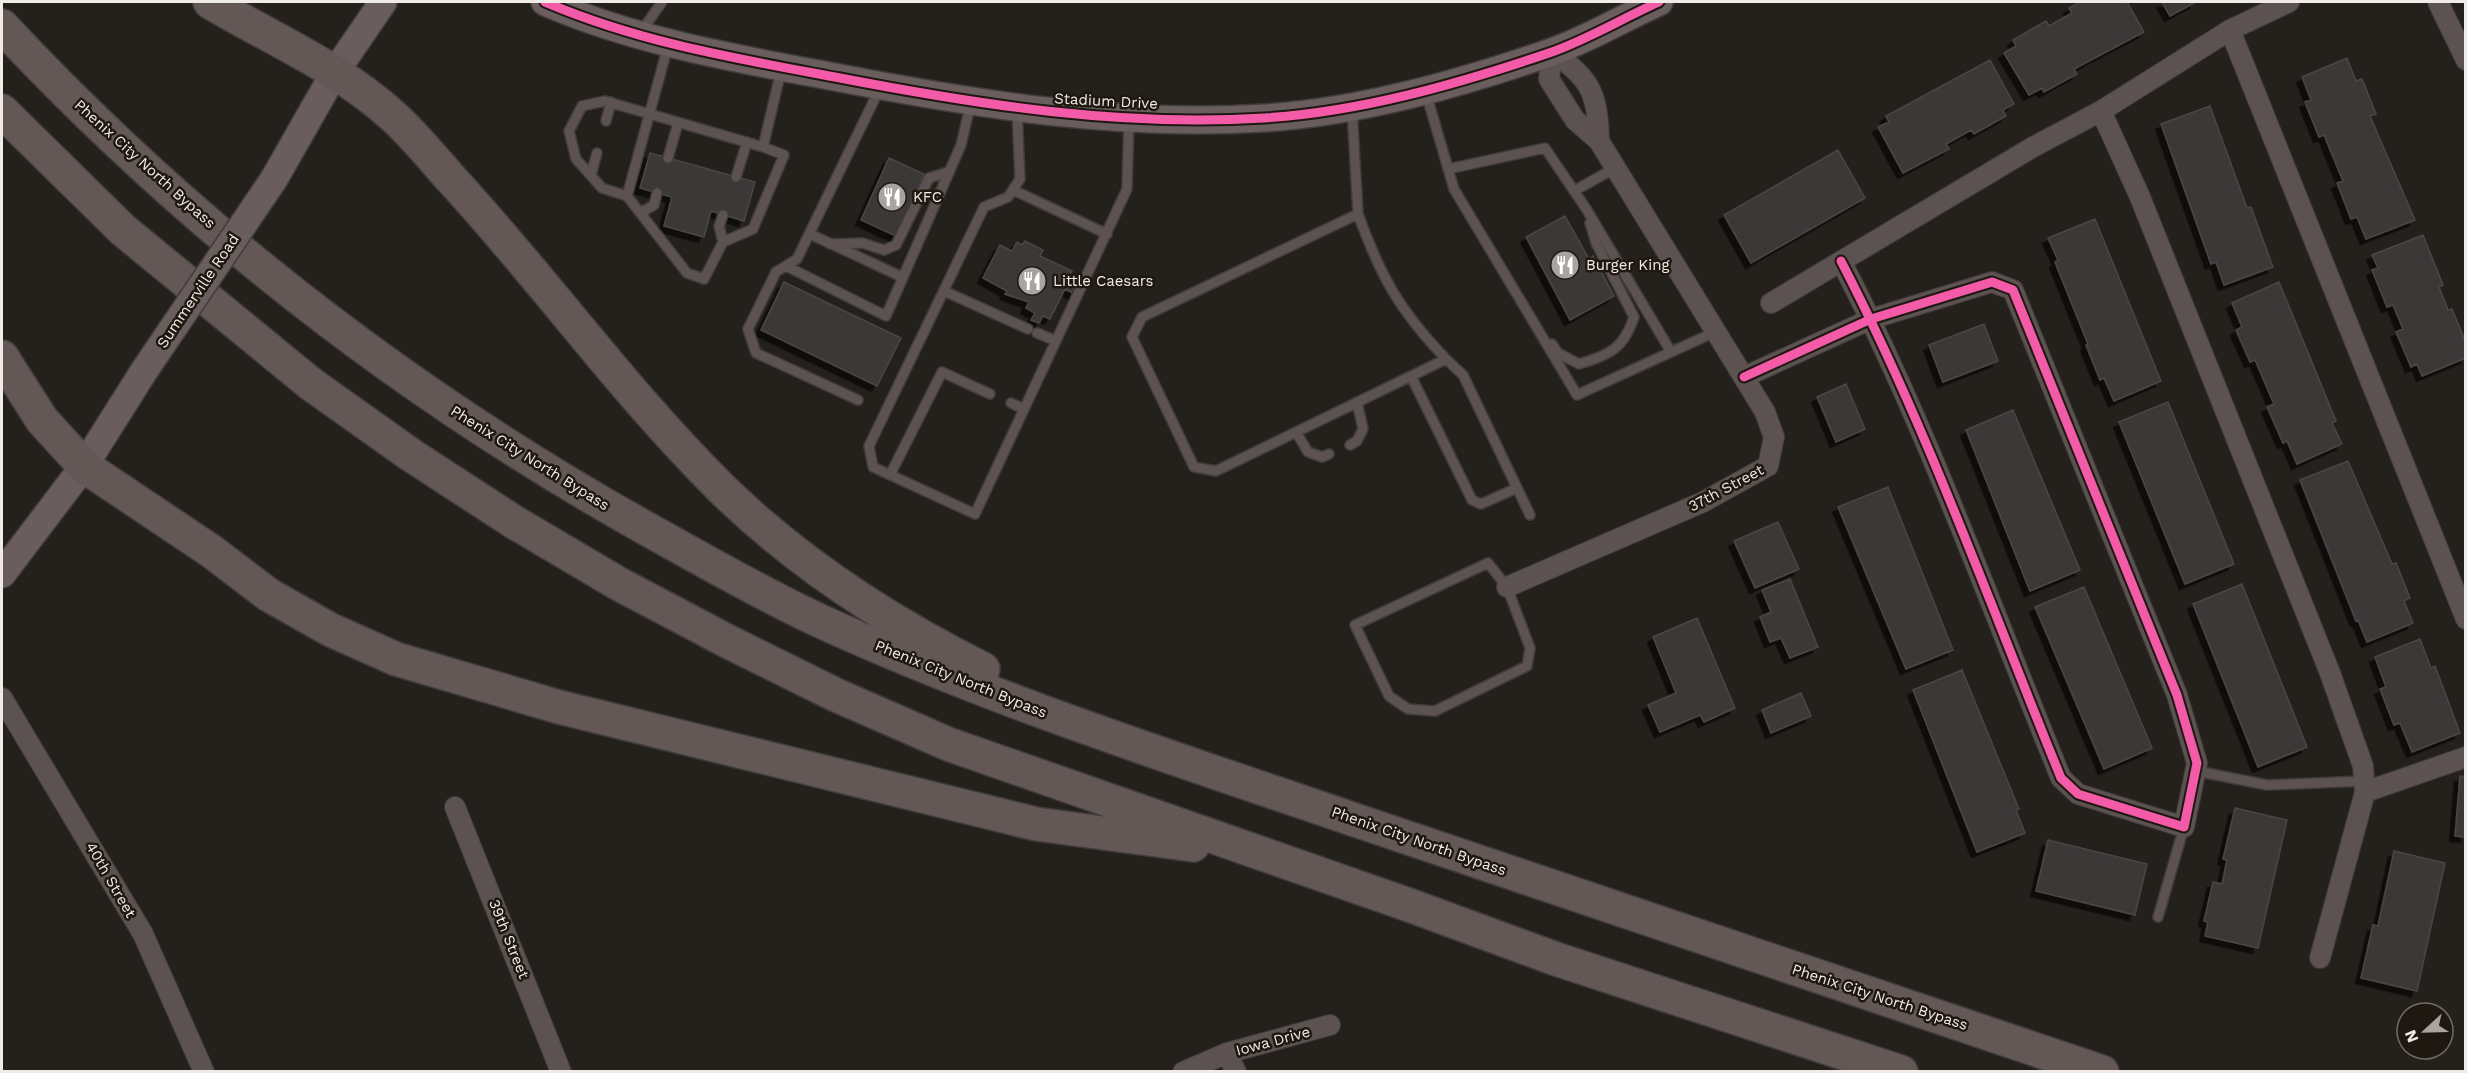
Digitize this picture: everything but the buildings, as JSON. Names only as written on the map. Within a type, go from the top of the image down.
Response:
[{"type":"highway","points":[[210,2],[335,72],[396,119],[478,208],[638,396],[720,487],[812,568],[916,634],[981,668],[1195,765]]},
{"type":"highway","name":"Phenix City North Bypass","points":[[2,26],[116,142],[301,301],[398,373],[499,441],[680,548],[816,619],[995,696],[2102,1071]]},
{"type":"highway","points":[[2,111],[123,230],[311,384],[411,456],[523,528],[707,631],[836,695],[948,744],[1568,963],[1901,1071]]},
{"type":"highway","points":[[2,357],[42,420],[84,466],[211,551],[269,595],[331,630],[396,659],[559,707],[1036,824],[1261,854]]},
{"type":"street","name":"Summerville Road","points":[[2,574],[84,466],[144,371],[273,179],[335,72],[383,2]]},
{"type":"street","name":"Stadium Drive","points":[[545,2],[669,44],[781,67],[1017,108],[1129,119],[1264,118],[1352,106],[1425,90],[1552,52],[1659,2]]},
{"type":"street","points":[[1771,303],[2033,147],[2101,111],[2230,30],[2289,2]]},
{"type":"street","points":[[2438,2],[2466,60]]},
{"type":"street","points":[[2230,30],[2466,619]]},
{"type":"street","name":"37th Street","points":[[1507,587],[1703,502],[1768,466],[1774,437],[1765,412],[1599,141],[1575,120],[1549,79],[1552,52],[1578,70],[1598,108],[1599,141]]},
{"type":"street","points":[[2101,111],[2140,196],[2330,673],[2362,766],[2365,787],[2320,958]]},
{"type":"street","points":[[1744,377],[1871,319],[1992,282],[2013,290],[2177,695],[2197,764],[2184,827],[2078,794],[2061,778],[1935,462],[1871,319],[1841,261]]},
{"type":"street","name":"40th Street","points":[[2,698],[143,934],[204,1071]]},
{"type":"street","points":[[2365,787],[2466,757]]},
{"type":"street","name":"39th Street","points":[[455,807],[561,1071]]},
{"type":"street","name":"Iowa Drive","points":[[1183,1071],[1227,1053],[1330,1025]]},
{"type":"street","points":[[1227,1053],[1236,1071]]},
{"type":"lane","points":[[639,35],[662,2]]},
{"type":"lane","points":[[627,196],[669,44]]},
{"type":"lane","points":[[763,147],[781,67]]},
{"type":"lane","points":[[858,400],[756,352],[748,329],[776,272],[797,260],[881,86]]},
{"type":"lane","points":[[1425,90],[1454,189],[1577,395],[1715,332]]},
{"type":"lane","points":[[723,215],[720,226],[723,242],[704,279],[687,273],[627,196],[602,189],[576,159],[568,131],[582,106],[604,101],[611,102],[784,155],[753,228],[723,242]]},
{"type":"lane","points":[[786,266],[886,316],[961,145],[971,101]]},
{"type":"lane","points":[[606,121],[611,102]]},
{"type":"lane","points":[[1352,106],[1358,214],[1373,255],[1395,297],[1415,326],[1462,375],[1530,515]]},
{"type":"lane","points":[[1017,108],[1020,179],[1008,197],[984,207],[869,446],[873,467],[975,514],[1127,189],[1129,119]]},
{"type":"lane","points":[[668,158],[678,123]]},
{"type":"lane","points":[[736,177],[747,142]]},
{"type":"lane","points":[[1448,168],[1545,148],[1587,210],[1671,352]]},
{"type":"lane","points":[[591,176],[597,153]]},
{"type":"lane","points":[[1574,191],[1615,168]]},
{"type":"lane","points":[[830,244],[862,243],[884,250],[896,245],[929,178],[948,172]]},
{"type":"lane","points":[[1013,190],[1107,234]]},
{"type":"lane","points":[[640,213],[654,205],[657,193]]},
{"type":"lane","points":[[1527,311],[1558,353],[1579,364],[1602,357],[1628,338],[1634,317],[1596,243],[1587,210]]},
{"type":"lane","points":[[1358,214],[1142,317],[1132,336],[1194,467],[1216,471],[1446,358]]},
{"type":"lane","points":[[810,234],[902,277]]},
{"type":"lane","points":[[944,291],[1056,341]]},
{"type":"lane","points":[[890,475],[942,372],[990,393]]},
{"type":"lane","points":[[1411,376],[1472,500],[1481,504],[1517,488]]},
{"type":"lane","points":[[1350,445],[1357,441],[1364,429],[1357,402]]},
{"type":"lane","points":[[1011,403],[1024,409]]},
{"type":"lane","points":[[1296,432],[1308,452],[1322,457],[1329,454]]},
{"type":"lane","points":[[1488,563],[1507,587],[1530,648],[1527,666],[1435,711],[1408,709],[1389,696],[1355,625],[1488,563]]},
{"type":"lane","points":[[2196,771],[2266,785],[2365,787]]},
{"type":"lane","points":[[2158,917],[2184,827]]},
{"type":"cycle path","points":[[545,2],[654,39],[765,64],[893,88],[1051,112],[1210,120],[1264,118],[1336,110],[1444,86],[1563,48],[1659,2]]},
{"type":"cycle path","points":[[1744,377],[1871,319],[1992,282],[2013,290],[2177,695],[2197,763],[2184,827],[2078,794],[2061,778],[1930,452],[1902,387],[1872,324],[1841,261]]},
{"type":"place","name":"KFC","points":[[892,197]]},
{"type":"place","name":"Burger King","points":[[1565,265]]},
{"type":"place","name":"Little Caesars","points":[[1032,281]]}]
